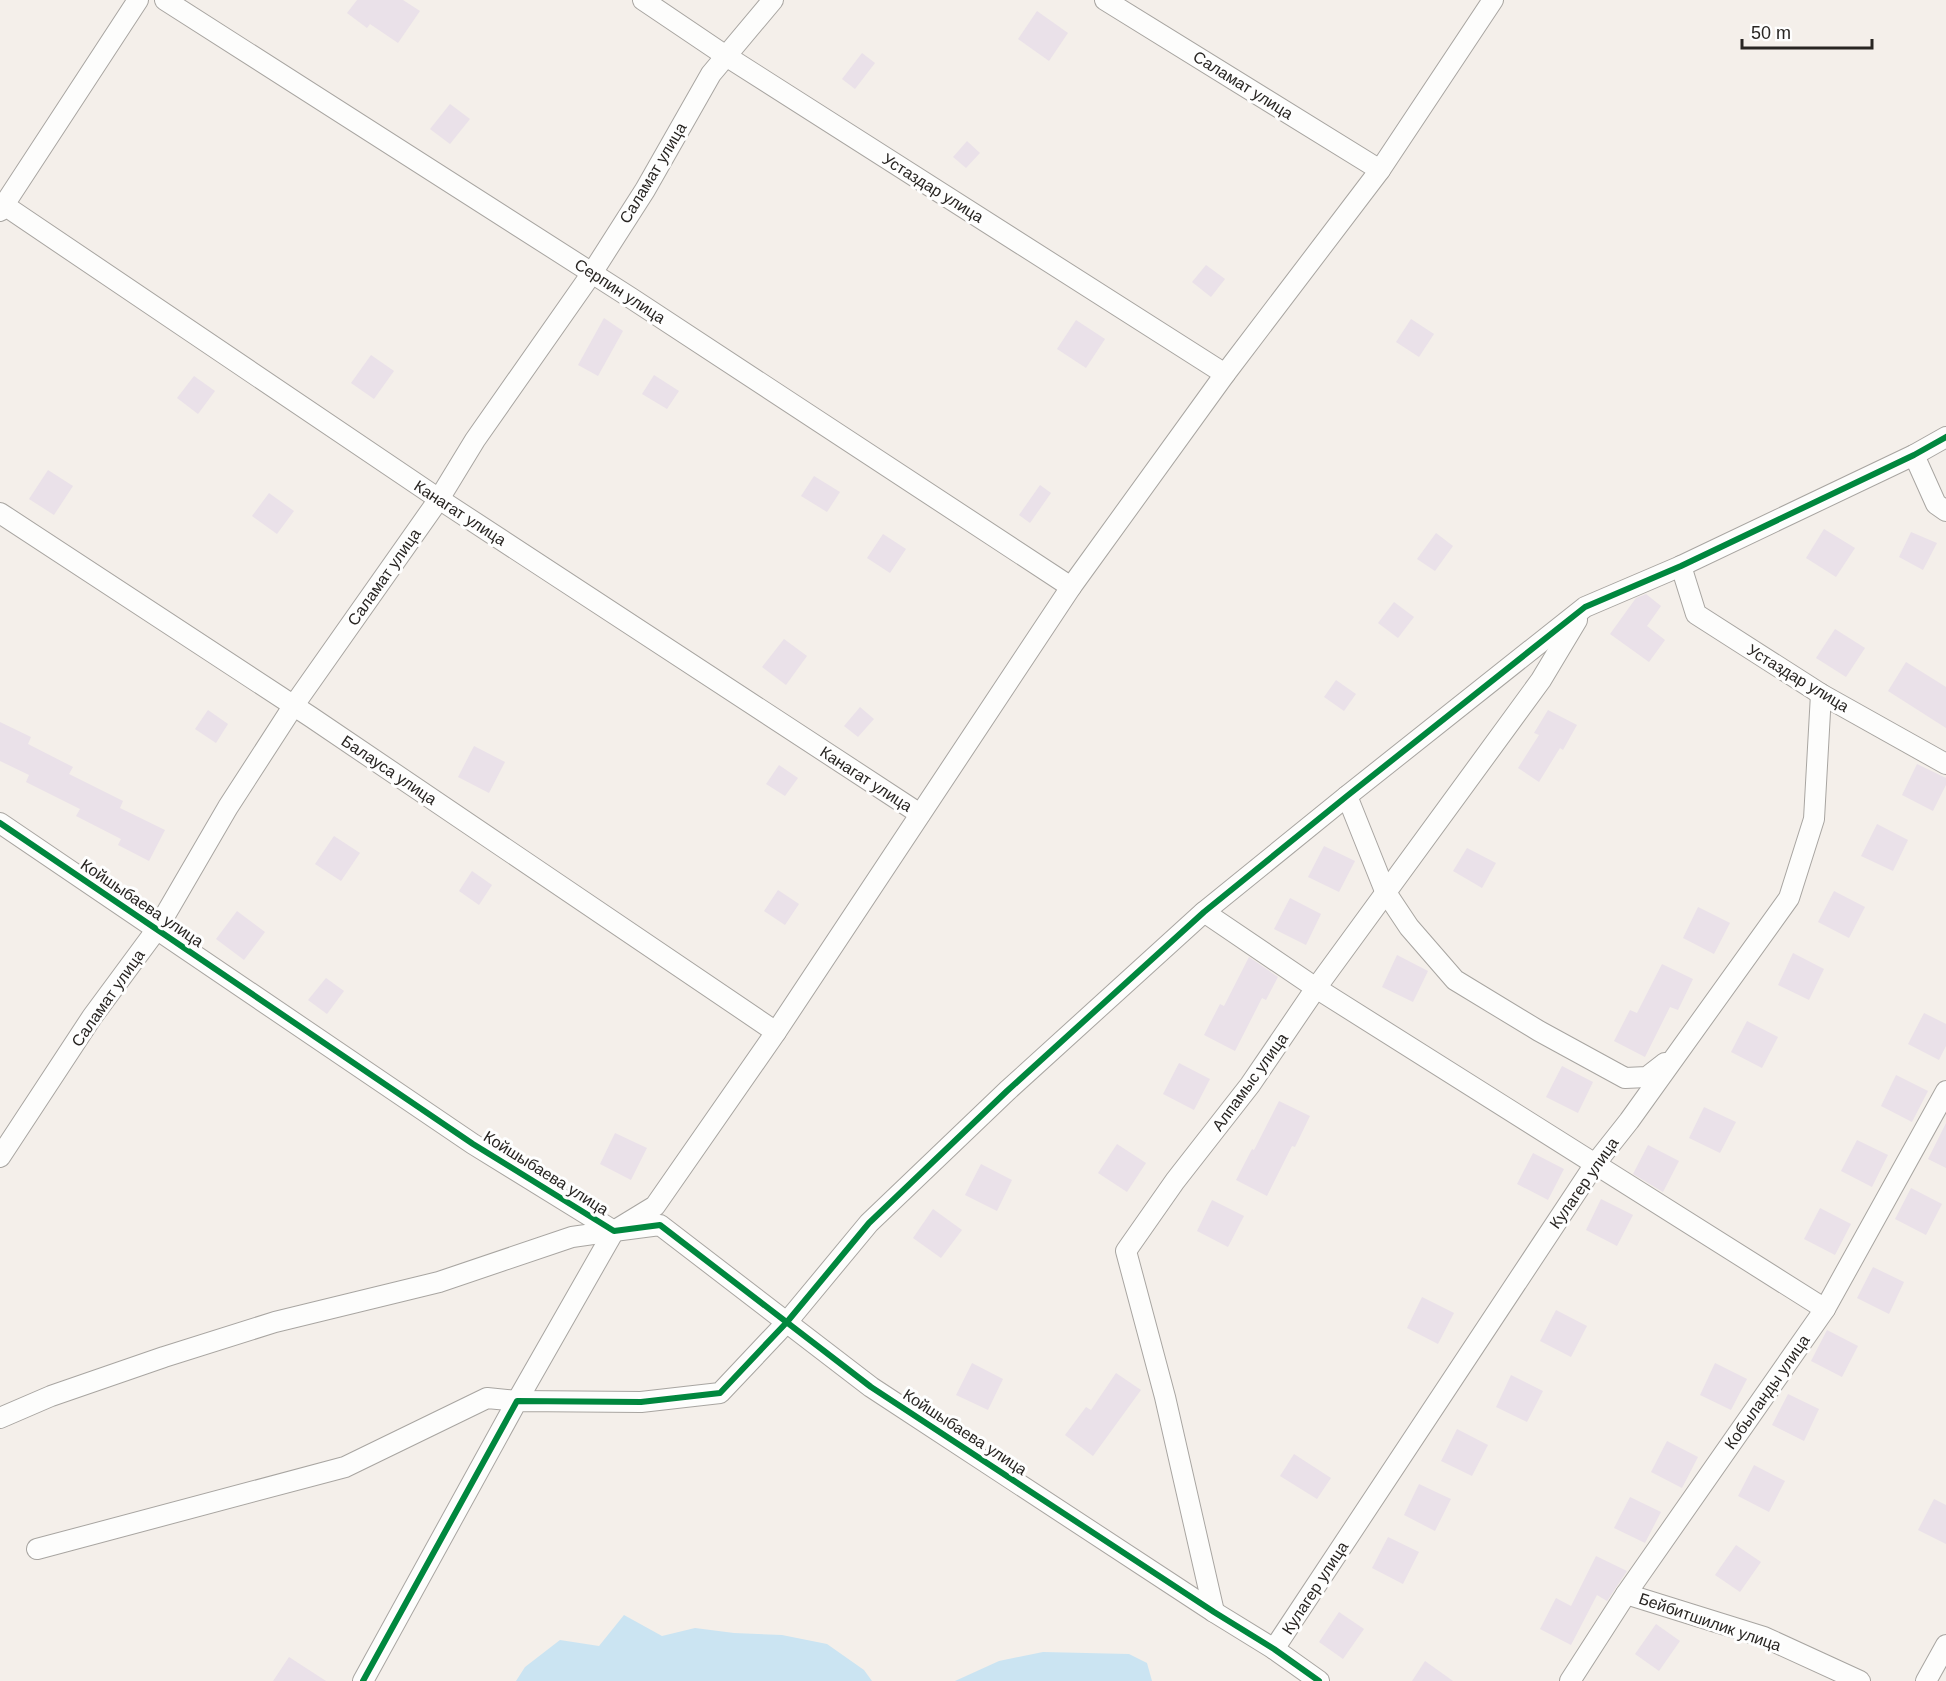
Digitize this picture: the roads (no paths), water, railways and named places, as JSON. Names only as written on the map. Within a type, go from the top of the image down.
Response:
[{"type":"street","points":[[2,208],[138,0]]},
{"type":"street","name":"Серпин улица","points":[[165,0],[591,273],[1071,587]]},
{"type":"street","name":"Устаздар улица","points":[[643,0],[726,56],[1225,374]]},
{"type":"street","name":"Саламат улица","points":[[0,1157],[92,1017],[157,930],[228,807],[294,705],[439,499],[475,440],[591,273],[645,190],[711,74],[773,0]]},
{"type":"street","name":"Саламат улица","points":[[1105,0],[1380,170]]},
{"type":"street","points":[[0,1418],[62,1392],[275,1322],[439,1282],[572,1237],[615,1231],[655,1206],[776,1032],[1071,587],[1225,374],[1380,170],[1493,0]]},
{"type":"street","name":"Канагат улица","points":[[2,208],[439,499],[920,814]]},
{"type":"street","points":[[37,1549],[345,1467],[487,1398],[517,1401],[641,1402],[720,1393],[787,1322],[868,1223],[1007,1091],[1204,912],[1585,607],[1681,566],[1914,455],[1946,437]]},
{"type":"street","points":[[1914,455],[1936,504],[1946,511]]},
{"type":"street","name":"Балауса улица","points":[[0,513],[294,705],[776,1032]]},
{"type":"street","name":"Устаздар улица","points":[[1681,566],[1696,614],[1821,694],[1946,764]]},
{"type":"street","name":"Алпамыс улица","points":[[1214,1612],[1165,1397],[1126,1251],[1175,1181],[1250,1085],[1316,988],[1541,680],[1585,607]]},
{"type":"street","name":"Кулагер улица","points":[[1274,1649],[1595,1164],[1629,1121],[1789,898],[1814,819],[1821,694]]},
{"type":"street","points":[[1347,796],[1386,891],[1409,927],[1455,980],[1539,1031],[1625,1078],[1647,1077],[1674,1056]]},
{"type":"street","name":"Койшыбаева улица","points":[[0,823],[473,1144],[615,1231],[660,1225],[871,1387],[1274,1649],[1319,1681]]},
{"type":"street","points":[[1204,912],[1316,988],[1825,1309]]},
{"type":"street","name":"Кобыланды улица","points":[[1570,1681],[1626,1594],[1825,1309],[1946,1092]]},
{"type":"street","points":[[363,1681],[517,1401],[615,1231]]},
{"type":"street","name":"Бейбитшилик улица","points":[[1626,1594],[1764,1637],[1860,1681]]},
{"type":"street","points":[[1926,1681],[1946,1645]]},
{"type":"water","points":[[624,1615],[662,1636],[695,1628],[734,1633],[782,1635],[827,1644],[864,1670],[872,1681],[516,1681],[525,1667],[560,1640],[599,1646]]},
{"type":"water","points":[[1043,1652],[1129,1654],[1147,1663],[1152,1681],[955,1681],[999,1661]]}]
